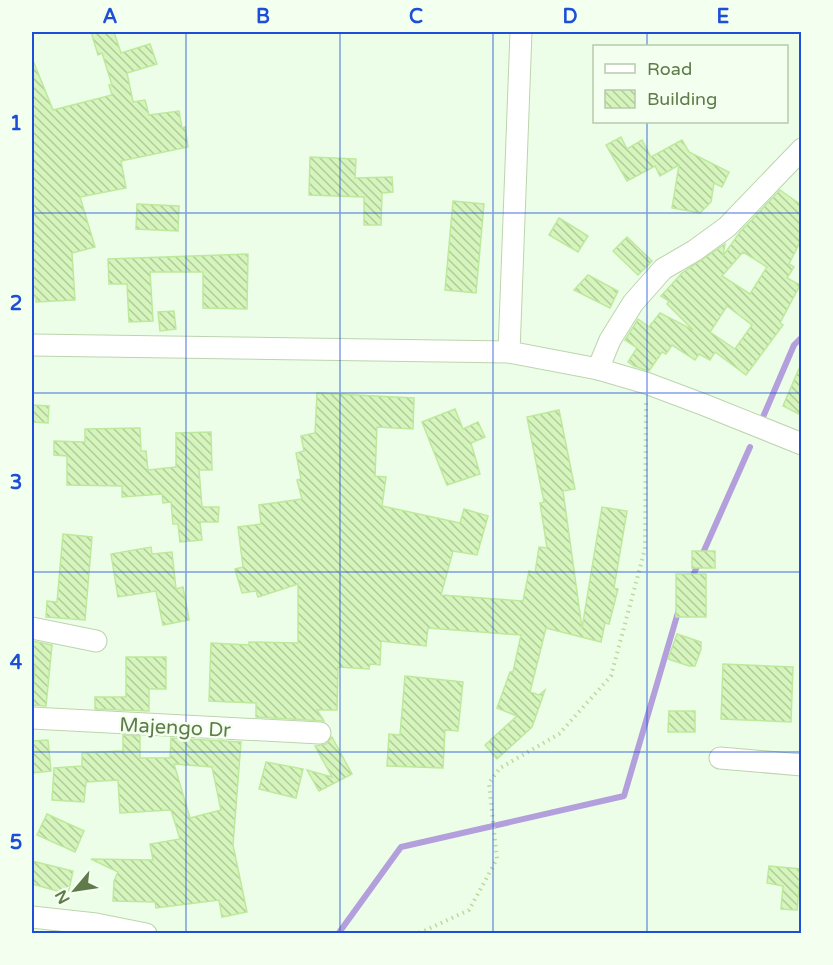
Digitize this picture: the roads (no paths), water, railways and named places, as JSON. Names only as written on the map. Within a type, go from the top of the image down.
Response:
[{"type":"street","points":[[509,352],[521,32]]},
{"type":"street","points":[[598,369],[610,340],[633,303],[663,268],[694,251],[727,227],[801,149]]},
{"type":"street","points":[[32,345],[509,352],[598,369],[646,383],[801,444]]},
{"type":"street","points":[[32,628],[96,641]]},
{"type":"street","name":"Majengo Dr","points":[[32,718],[320,734]]},
{"type":"street","points":[[720,758],[801,765]]},
{"type":"street","points":[[32,917],[96,924],[146,933]]},
{"type":"waterway","points":[[763,417],[794,345],[802,337]]},
{"type":"waterway","points":[[691,580],[750,447]]},
{"type":"waterway","points":[[338,934],[401,847],[624,796],[679,609]]}]
